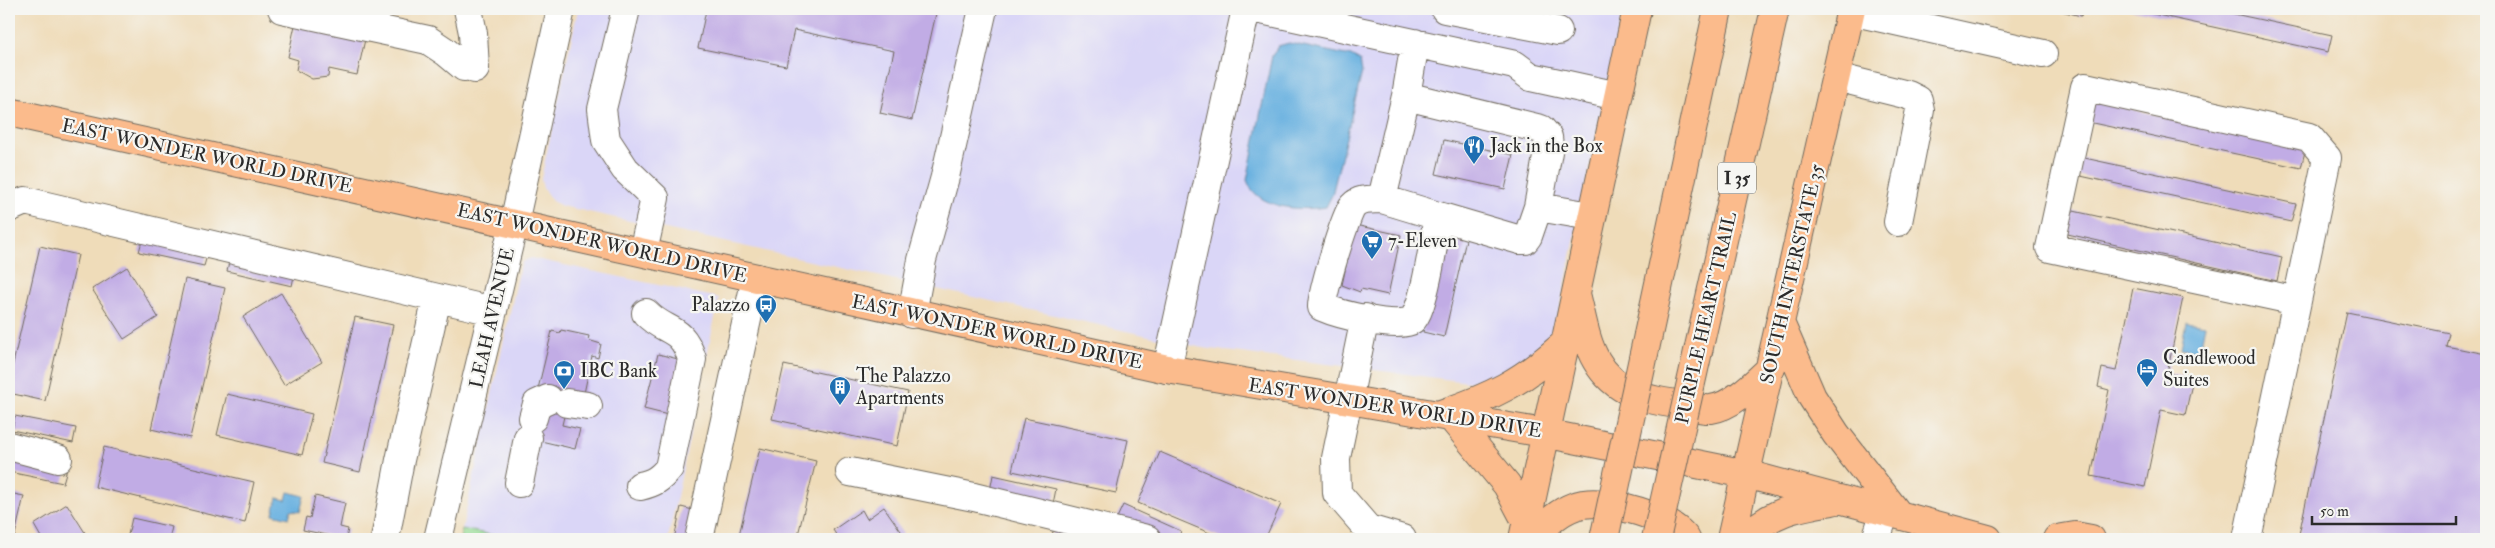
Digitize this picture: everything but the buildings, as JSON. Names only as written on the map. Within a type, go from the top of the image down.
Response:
[{"type":"main road","points":[[1528,533],[1544,433],[1562,346],[1637,9]]},
{"type":"main road","points":[[1604,539],[1718,9]]},
{"type":"main road","name":"PURPLE HEART TRAIL","points":[[1656,539],[1775,9]]},
{"type":"main road","name":"SOUTH INTERSTATE 35","points":[[1731,539],[1851,10]]},
{"type":"main road","name":"EAST WONDER WORLD DRIVE","points":[[9,112],[1167,370],[1544,433],[1746,474],[1988,539]]},
{"type":"main road","points":[[1575,290],[1589,343],[1596,360],[1620,388],[1653,401],[1712,409],[1742,396],[1770,368]]},
{"type":"main road","points":[[1781,324],[1812,397],[1892,513]]},
{"type":"main road","points":[[1528,533],[1508,485],[1445,416],[1509,387],[1537,369],[1562,346]]},
{"type":"main road","points":[[1744,539],[1765,522],[1789,509],[1838,500]]},
{"type":"main road","points":[[1528,533],[1559,514],[1582,504],[1605,504],[1651,515],[1682,533],[1686,539]]},
{"type":"main road","points":[[2057,539],[2075,536],[2091,539]]},
{"type":"street","points":[[282,9],[428,40],[469,68],[473,33],[468,9]]},
{"type":"street","name":"LEAH AVENUE","points":[[438,539],[514,223],[561,9]]},
{"type":"street","points":[[626,9],[602,110],[606,140],[625,169],[655,198],[644,252]]},
{"type":"street","points":[[912,314],[922,260],[945,178],[983,9]]},
{"type":"street","points":[[1167,370],[1246,9]]},
{"type":"street","points":[[1257,9],[1515,65],[1535,61],[1619,88]]},
{"type":"street","points":[[1445,9],[1558,31]]},
{"type":"street","points":[[1851,10],[2043,54]]},
{"type":"street","points":[[1382,199],[1406,96],[1415,43]]},
{"type":"street","points":[[1836,77],[1908,95],[1918,100],[1920,110],[1898,222]]},
{"type":"street","points":[[2247,539],[2298,301],[2327,158],[2309,137],[2086,87],[2050,248],[2298,301]]},
{"type":"street","points":[[1406,96],[1541,129],[1548,137],[1549,146],[1538,207],[1528,236],[1525,240],[1520,240],[1382,199],[1363,200],[1353,206],[1345,222],[1322,307],[1328,310],[1397,325],[1410,322],[1417,316],[1427,277],[1438,216]]},
{"type":"street","points":[[9,208],[24,201],[493,311]]},
{"type":"street","points":[[1538,207],[1591,216]]},
{"type":"street","points":[[699,539],[756,278]]},
{"type":"street","points":[[385,539],[400,460],[437,298]]},
{"type":"street","points":[[640,486],[653,483],[669,468],[692,359],[688,347],[678,332],[651,318],[646,313]]},
{"type":"street","points":[[1365,318],[1336,458],[1337,493],[1368,529],[1402,539]]},
{"type":"street","points":[[519,482],[553,413]]},
{"type":"street","points":[[9,446],[58,459]]},
{"type":"street","points":[[850,472],[974,497],[1147,539]]},
{"type":"street","points":[[1876,539],[1892,513]]},
{"type":"shaded area","points":[[578,9],[1351,9],[1359,11],[1369,9],[1623,9],[1557,323],[1547,343],[1531,361],[1488,381],[1468,382],[1203,348],[562,206],[552,201],[543,188],[541,179]]},
{"type":"shaded area","points":[[531,258],[719,298],[668,539],[511,539],[462,529],[519,272],[522,262]]},
{"type":"green space","points":[[462,529],[511,539],[460,539]]},
{"type":"water","points":[[1289,43],[1351,56],[1360,61],[1362,72],[1332,195],[1326,207],[1304,209],[1280,206],[1259,197],[1252,190],[1247,180],[1272,56],[1278,46]]},
{"type":"water","points":[[2186,322],[2205,325],[2200,351],[2181,348]]},
{"type":"water","points":[[288,492],[304,496],[300,512],[291,510],[289,518],[273,514],[277,498],[286,500]]},
{"type":"place","name":"Jack in the Box","points":[[1474,165]]},
{"type":"place","name":"7-Eleven","points":[[1372,260]]},
{"type":"place","name":"Palazzo","points":[[766,324]]},
{"type":"place","name":"Candlewood Suites","points":[[2147,388]]},
{"type":"place","name":"IBC Bank","points":[[564,390]]},
{"type":"place","name":"The Palazzo Apartments","points":[[840,406]]}]
